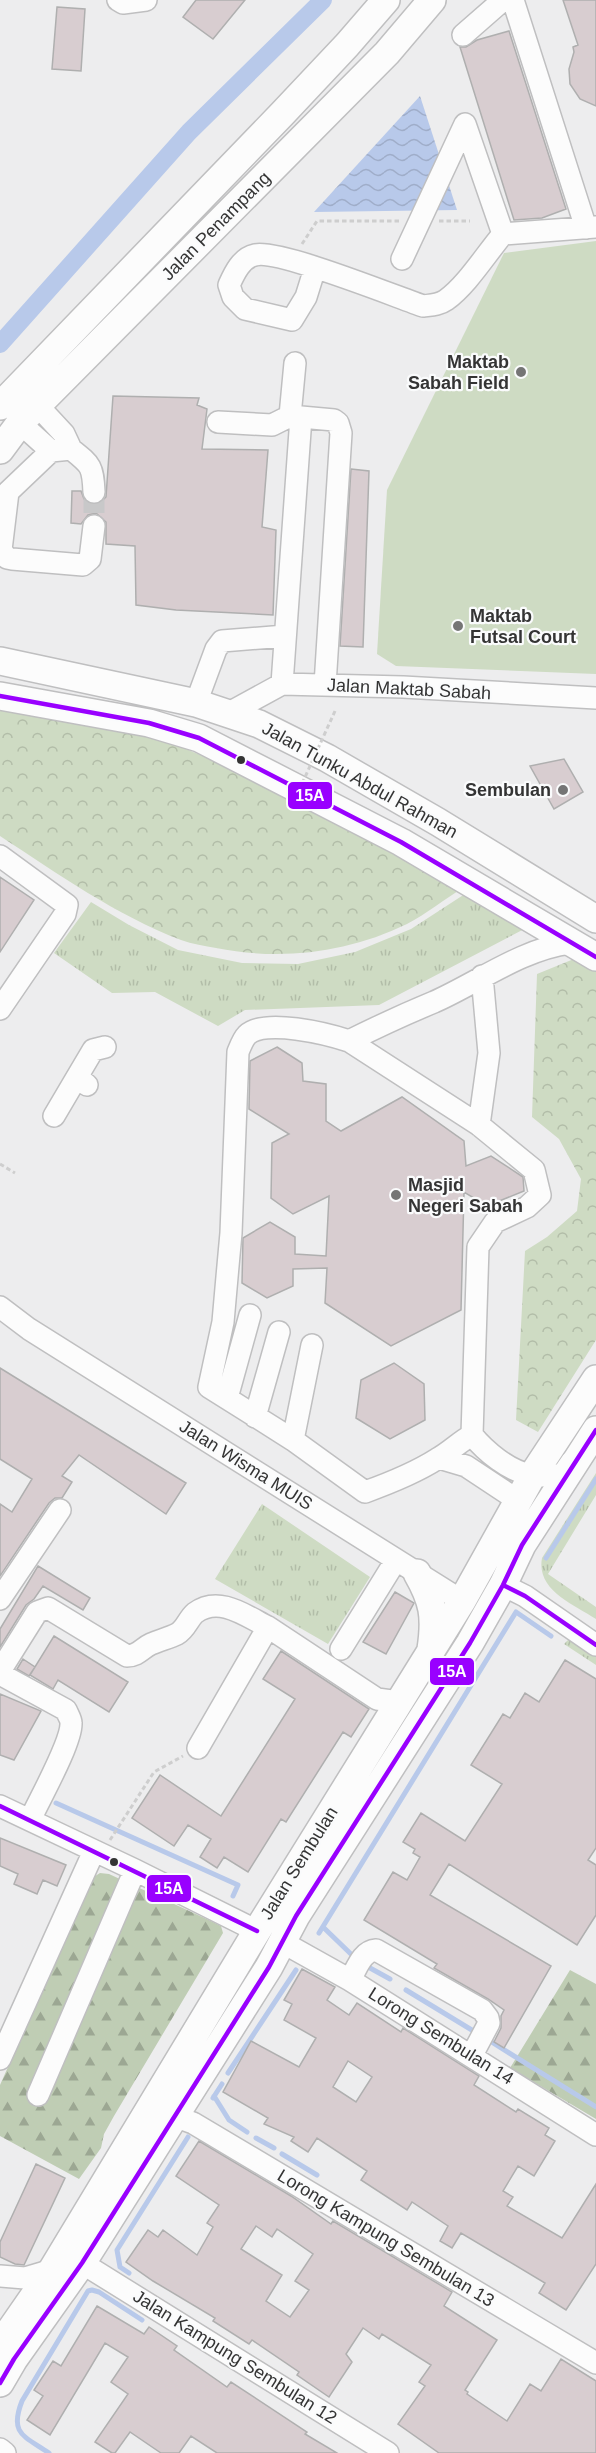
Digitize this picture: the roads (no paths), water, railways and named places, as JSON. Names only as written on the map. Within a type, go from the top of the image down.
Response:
[{"type":"main road","name":"Jalan Penampang","points":[[0,450],[19,412],[386,0]]},
{"type":"main road","name":"Jalan Penampang","points":[[19,412],[379,61],[432,0]]},
{"type":"main road","name":"Jalan Tunku Abdul Rahman","points":[[0,662],[196,703],[276,731],[438,822],[596,919]]},
{"type":"main road","name":"Jalan Tunku Abdul Rahman","points":[[0,694],[149,723],[199,738],[401,842],[596,957]]},
{"type":"main road","name":"Jalan Sembulan","points":[[0,2345],[52,2270],[257,1931],[462,1601],[532,1476],[584,1401],[596,1379]]},
{"type":"main road","name":"Jalan Sembulan","points":[[0,2383],[14,2359],[82,2263],[268,1967],[296,1916],[470,1643],[503,1586],[522,1545],[589,1442]]},
{"type":"main road","points":[[470,1643],[462,1601],[485,1590],[508,1555],[522,1545]]},
{"type":"main road","points":[[406,1566],[432,1605],[434,1618],[430,1653]]},
{"type":"main road","points":[[399,1702],[417,1700],[440,1688]]},
{"type":"main road","points":[[268,1967],[257,1931],[296,1916]]},
{"type":"street","points":[[117,0],[123,3],[146,0]]},
{"type":"street","points":[[463,35],[503,0]]},
{"type":"street","points":[[315,268],[423,306],[435,305],[445,301],[458,289],[503,234],[591,228],[513,0]]},
{"type":"street","points":[[402,258],[465,124],[503,234]]},
{"type":"street","points":[[229,713],[282,684],[295,416],[295,363]]},
{"type":"street","points":[[19,412],[64,434],[61,450],[8,492],[1,545],[4,554],[12,559],[83,565],[87,563],[92,554],[94,526]]},
{"type":"street","points":[[218,422],[272,425],[295,416],[334,420],[338,423],[341,433],[335,686]]},
{"type":"street","points":[[61,450],[91,466],[94,492]]},
{"type":"street","points":[[196,703],[216,649],[222,641],[285,636]]},
{"type":"street","name":"Jalan Maktab Sabah","points":[[282,684],[403,687],[596,698]]},
{"type":"street","points":[[0,856],[67,905],[65,914],[0,1009]]},
{"type":"street","points":[[349,1041],[409,1011],[434,1002],[482,976],[554,945],[570,943]]},
{"type":"street","points":[[479,1125],[489,1053],[482,976]]},
{"type":"street","points":[[472,1435],[458,1442],[439,1458],[391,1483],[365,1492],[293,1440],[208,1387],[223,1322],[229,1255],[238,1052],[246,1035],[262,1026],[319,1031],[349,1041],[479,1125],[534,1170],[540,1195],[527,1207],[495,1222],[478,1247],[472,1435],[484,1449],[518,1471],[532,1476],[563,1474],[589,1442]]},
{"type":"street","points":[[54,1116],[82,1081],[93,1050],[105,1047]]},
{"type":"street","points":[[0,1296],[13,1306],[29,1329]]},
{"type":"street","points":[[0,1307],[29,1329]]},
{"type":"street","points":[[227,1398],[250,1315]]},
{"type":"street","points":[[0,1318],[29,1329]]},
{"type":"street","name":"Jalan Wisma MUIS","points":[[29,1329],[462,1601]]},
{"type":"street","points":[[255,1417],[279,1332]]},
{"type":"street","points":[[293,1440],[312,1345]]},
{"type":"street","points":[[439,1458],[466,1466],[519,1501]]},
{"type":"street","points":[[0,1599],[60,1510]]},
{"type":"street","points":[[341,1649],[406,1566]]},
{"type":"street","points":[[503,1586],[525,1596],[596,1645]]},
{"type":"street","points":[[30,1820],[63,1750],[71,1721],[66,1710],[0,1672],[37,1612],[48,1608],[127,1656],[136,1654],[148,1645],[176,1635],[182,1631],[194,1614],[203,1609],[227,1606],[268,1627],[377,1699],[399,1702]]},
{"type":"street","points":[[198,1748],[268,1627]]},
{"type":"street","points":[[0,1806],[257,1931]]},
{"type":"street","points":[[334,1807],[346,1824],[344,1843]]},
{"type":"street","points":[[0,2059],[94,1851]]},
{"type":"street","points":[[38,2095],[135,1870]]},
{"type":"street","name":"Lorong Sembulan 14","points":[[282,1942],[350,1980],[596,2135]]},
{"type":"street","points":[[350,1980],[364,1955],[376,1950],[482,2010],[489,2023],[472,2055]]},
{"type":"street","name":"Lorong Kampung Sembulan 13","points":[[174,2116],[193,2123],[596,2363]]},
{"type":"street","name":"Jalan Kampung Sembulan 12","points":[[82,2263],[388,2453]]},
{"type":"street","points":[[2,2277],[24,2278],[52,2270]]},
{"type":"street","points":[[2,2277],[16,2291],[19,2300],[18,2319]]},
{"type":"street","points":[[0,2449],[5,2453]]},
{"type":"water","points":[[420,96],[457,210],[314,212]]},
{"type":"waterway","points":[[0,344],[189,132],[323,0]]},
{"type":"waterway","points":[[546,1558],[596,1479]]},
{"type":"waterway","points":[[319,1933],[516,1612],[551,1636]]},
{"type":"waterway","points":[[56,1803],[238,1885],[233,1896]]},
{"type":"waterway","points":[[323,1927],[353,1956]]},
{"type":"waterway","points":[[370,1968],[390,1979]]},
{"type":"waterway","points":[[228,2073],[296,1970]]},
{"type":"waterway","points":[[406,1990],[475,2032]]},
{"type":"waterway","points":[[490,2041],[596,2107]]},
{"type":"waterway","points":[[213,2098],[222,2084]]},
{"type":"waterway","points":[[214,2096],[229,2120],[247,2132]]},
{"type":"waterway","points":[[129,2273],[120,2267],[117,2250],[188,2137]]},
{"type":"waterway","points":[[256,2138],[274,2148]]},
{"type":"waterway","points":[[282,2154],[317,2175]]},
{"type":"waterway","points":[[49,2453],[21,2433],[17,2421],[18,2412],[22,2401],[88,2291],[99,2292],[142,2320]]},
{"type":"tunnel","points":[[94,492],[94,526]]},
{"type":"place","name":"Maktab Sabah Field","points":[[521,372]]},
{"type":"place","name":"Maktab Futsal Court","points":[[458,626]]},
{"type":"place","name":"Sembulan","points":[[563,790]]},
{"type":"place","name":"Masjid Negeri Sabah","points":[[396,1195]]}]
